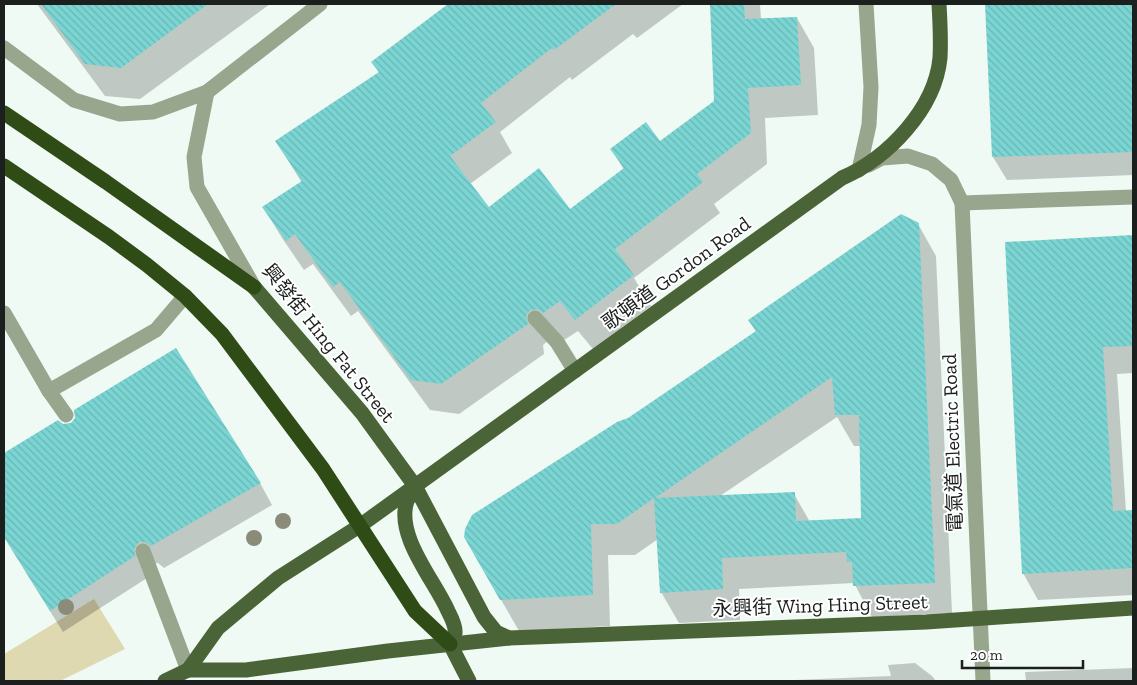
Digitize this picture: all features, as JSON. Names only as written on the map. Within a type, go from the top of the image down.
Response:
[{"type":"highway","points":[[4,113],[106,182],[254,287]]},
{"type":"highway","points":[[4,166],[147,264],[185,296],[222,334],[280,409],[323,469],[416,612],[450,644]]},
{"type":"main road","points":[[859,170],[888,149],[912,124],[930,93],[940,59],[939,4]]},
{"type":"main road","name":"歌頓道 Gordon Road","points":[[188,670],[218,628],[278,578],[361,525],[842,178],[859,170]]},
{"type":"main road","name":"興發街 Hing Fat Street","points":[[254,287],[362,413],[416,486],[484,617],[496,632],[509,638]]},
{"type":"main road","points":[[416,486],[407,502],[407,528],[413,549],[442,597],[452,618],[455,632],[450,644],[469,681]]},
{"type":"main road","name":"永興街 Wing Hing Street","points":[[188,670],[246,670],[509,638],[980,619],[1133,608]]},
{"type":"main road","points":[[166,681],[188,670]]},
{"type":"street","points":[[4,48],[74,100],[120,114],[153,112],[207,92],[320,4]]},
{"type":"street","points":[[859,170],[869,125],[871,87],[866,4]]},
{"type":"street","name":"興發街 Hing Fat Street","points":[[207,92],[194,158],[197,187],[254,287]]},
{"type":"street","name":"歌頓道 Gordon Road","points":[[859,170],[882,158],[908,156],[932,164],[952,180],[962,203]]},
{"type":"street","points":[[962,203],[1133,197]]},
{"type":"street","name":"電氣道 Electric Road","points":[[962,203],[984,681]]},
{"type":"street","points":[[49,391],[156,330],[185,296]]},
{"type":"street","points":[[4,313],[49,391],[66,415]]},
{"type":"street","points":[[534,318],[556,342],[575,371]]},
{"type":"street","points":[[143,551],[188,670]]},
{"type":"shaded area","points":[[94,599],[125,649],[60,681],[4,681],[4,654]]},
{"type":"building","points":[[41,4],[208,4],[121,68],[85,64]]},
{"type":"building","points":[[448,4],[616,4],[554,50],[552,48],[481,103],[496,122],[450,156],[489,207],[539,168],[570,209],[624,168],[610,149],[646,122],[660,141],[714,101],[710,4],[744,4],[745,19],[797,17],[801,85],[748,88],[751,133],[697,174],[703,182],[615,249],[634,275],[575,320],[560,301],[543,313],[537,309],[529,311],[526,316],[528,324],[441,384],[411,380],[340,282],[333,287],[295,234],[286,241],[262,207],[302,181],[275,141],[379,72],[371,62]]},
{"type":"building","points":[[985,4],[1133,4],[1133,152],[992,157]]},
{"type":"building","points":[[901,214],[919,223],[935,583],[853,586],[852,562],[847,562],[846,552],[722,558],[723,589],[660,593],[654,498],[617,524],[591,524],[593,595],[500,600],[464,537],[465,529],[472,515],[617,422],[628,418],[756,331],[748,320]],"holes":[[[832,377],[835,415],[859,415],[861,518],[796,521],[795,492],[655,498]]]},
{"type":"building","points":[[1133,235],[1133,346],[1103,347],[1113,511],[1133,510],[1133,568],[1022,574],[1005,242]]},
{"type":"building","points":[[176,348],[261,483],[151,546],[145,542],[139,542],[134,549],[135,556],[50,611],[4,537],[4,453],[58,420],[63,424],[71,423],[75,418],[74,410]]}]
